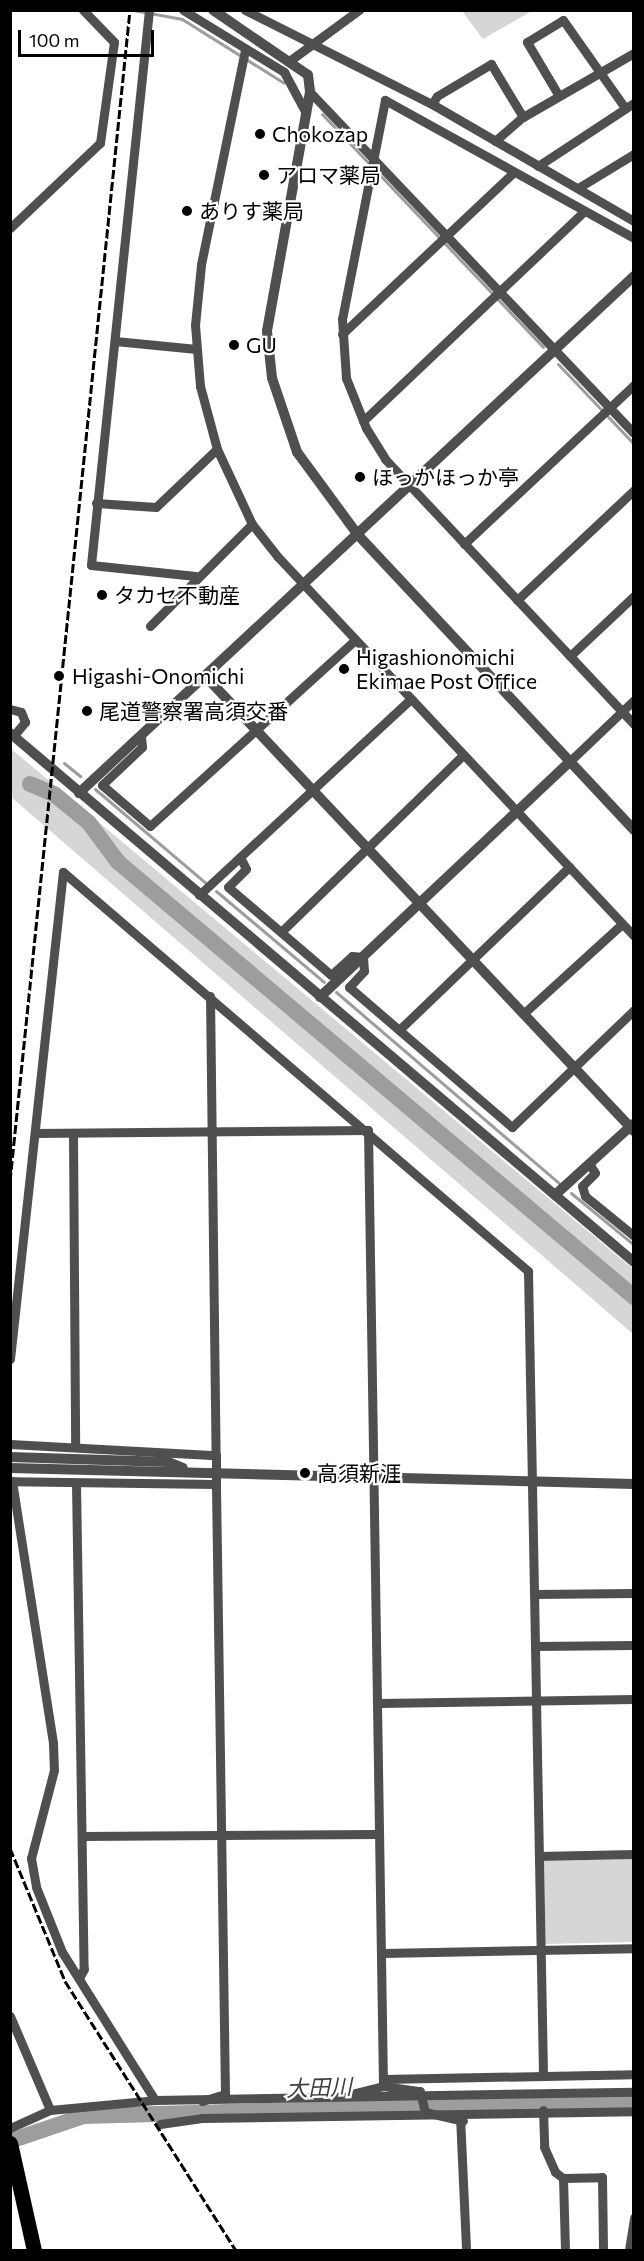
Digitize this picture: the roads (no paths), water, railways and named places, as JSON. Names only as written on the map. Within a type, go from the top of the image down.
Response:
[{"type":"highway","points":[[10,2143],[34,2250]]},
{"type":"street","points":[[11,225],[100,142],[114,42],[83,10]]},
{"type":"street","points":[[183,10],[244,57],[284,72],[306,113]]},
{"type":"street","points":[[213,10],[292,59],[308,75],[310,92],[270,290],[272,378],[297,452],[358,535],[633,830]]},
{"type":"street","points":[[245,10],[306,45],[432,104],[633,221]]},
{"type":"street","points":[[292,59],[306,45],[359,10]]},
{"type":"street","points":[[148,15],[91,566],[195,576]]},
{"type":"street","points":[[538,166],[629,105],[600,73],[563,20],[527,42],[559,96]]},
{"type":"street","points":[[495,141],[523,117],[633,52]]},
{"type":"street","points":[[244,57],[201,265],[197,349],[200,386],[217,449],[252,524],[354,640],[633,936]]},
{"type":"street","points":[[432,104],[491,64],[523,117]]},
{"type":"street","points":[[310,92],[497,295],[555,350],[606,411],[633,433]]},
{"type":"street","points":[[633,238],[385,100],[371,160],[342,334],[346,378],[363,421],[385,459],[633,724]]},
{"type":"street","points":[[578,188],[633,154]]},
{"type":"street","points":[[342,334],[513,173]]},
{"type":"street","points":[[363,421],[583,212]]},
{"type":"street","points":[[79,793],[208,679],[633,276]]},
{"type":"street","points":[[115,341],[197,349]]},
{"type":"street","points":[[464,544],[633,385]]},
{"type":"street","points":[[96,503],[156,507],[217,449]]},
{"type":"street","points":[[517,600],[633,490]]},
{"type":"street","points":[[150,627],[195,576],[252,524]]},
{"type":"street","points":[[570,656],[633,597]]},
{"type":"street","points":[[141,737],[142,747],[102,785],[150,826],[354,640]]},
{"type":"street","points":[[208,679],[632,1127],[555,1196]]},
{"type":"street","points":[[199,895],[411,699]]},
{"type":"street","points":[[321,997],[418,901],[517,811],[633,700]]},
{"type":"street","points":[[10,709],[21,712],[25,722],[12,734],[633,1262]]},
{"type":"street","points":[[282,931],[366,846],[463,755]]},
{"type":"street","points":[[240,857],[246,869],[228,887],[331,975],[352,956],[363,957]]},
{"type":"street","points":[[399,1030],[471,957],[569,867]]},
{"type":"street","points":[[10,1359],[63,872],[368,1130],[528,1271],[535,1480],[538,1950],[543,2076]]},
{"type":"street","points":[[523,1014],[622,924]]},
{"type":"street","points":[[363,957],[364,971],[349,987],[512,1126],[633,1010]]},
{"type":"street","points":[[202,2101],[225,2094],[210,996]]},
{"type":"street","points":[[35,1132],[212,1134],[368,1130]]},
{"type":"street","points":[[368,1130],[380,1703],[378,1834],[383,1953],[384,2082]]},
{"type":"street","points":[[73,1134],[75,1447]]},
{"type":"street","points":[[590,1165],[595,1173],[582,1186],[585,1196],[633,1236]]},
{"type":"street","points":[[10,1444],[216,1455]]},
{"type":"street","points":[[10,1457],[168,1462],[183,1468]]},
{"type":"street","points":[[10,1468],[159,1473],[183,1468],[633,1484]]},
{"type":"street","points":[[155,2100],[79,1978],[36,1887],[31,1858],[54,1770],[11,1493],[12,1481],[216,1484]]},
{"type":"street","points":[[76,1483],[84,1969],[79,1978]]},
{"type":"street","points":[[535,1594],[633,1593]]},
{"type":"street","points":[[535,1646],[633,1645]]},
{"type":"street","points":[[380,1703],[633,1699]]},
{"type":"street","points":[[83,1836],[378,1834]]},
{"type":"street","points":[[539,1856],[633,1854]]},
{"type":"street","points":[[383,1953],[633,1948]]},
{"type":"street","points":[[10,2016],[50,2110]]},
{"type":"street","points":[[344,2098],[384,2082],[633,2074]]},
{"type":"street","points":[[384,2082],[463,2121]]},
{"type":"street","points":[[160,2124],[633,2091]]},
{"type":"street","points":[[10,2128],[50,2110],[155,2100],[344,2098],[425,2104],[457,2112],[633,2111]]},
{"type":"street","points":[[543,2110],[547,2162],[563,2178],[565,2250]]},
{"type":"street","points":[[457,2112],[463,2121],[466,2250]]},
{"type":"street","points":[[563,2178],[602,2177],[603,2250]]},
{"type":"street","points":[[629,2250],[633,2217]]},
{"type":"waterway","points":[[133,10],[182,19],[284,83]]},
{"type":"waterway","points":[[322,114],[543,347]]},
{"type":"waterway","points":[[558,364],[634,444]]},
{"type":"waterway","points":[[64,763],[80,776]]},
{"type":"waterway","points":[[30,784],[54,794],[89,823],[118,862],[634,1297]]},
{"type":"waterway","points":[[95,789],[206,883]]},
{"type":"waterway","points":[[216,891],[324,982]]},
{"type":"waterway","points":[[336,992],[561,1185]]},
{"type":"waterway","points":[[571,1193],[634,1245]]},
{"type":"waterway","name":"大田川","points":[[10,2141],[84,2116],[634,2101]]},
{"type":"railway","points":[[10,1181],[130,10]]},
{"type":"railway","points":[[10,1848],[65,1981],[236,2250]]},
{"type":"place","name":"Chokozap","points":[[260,134]]},
{"type":"place","name":"アロマ薬局","points":[[264,175]]},
{"type":"place","name":"ありす薬局","points":[[187,211]]},
{"type":"place","name":"GU","points":[[234,345]]},
{"type":"place","name":"ほっかほっか亭","points":[[360,477]]},
{"type":"place","name":"タカセ不動産","points":[[102,595]]},
{"type":"place","name":"Higashionomichi Ekimae Post Office","points":[[344,669]]},
{"type":"place","name":"Higashi-Onomichi","points":[[59,676]]},
{"type":"place","name":"尾道警察署高須交番","points":[[87,711]]},
{"type":"place","name":"高須新涯","points":[[305,1473]]}]
